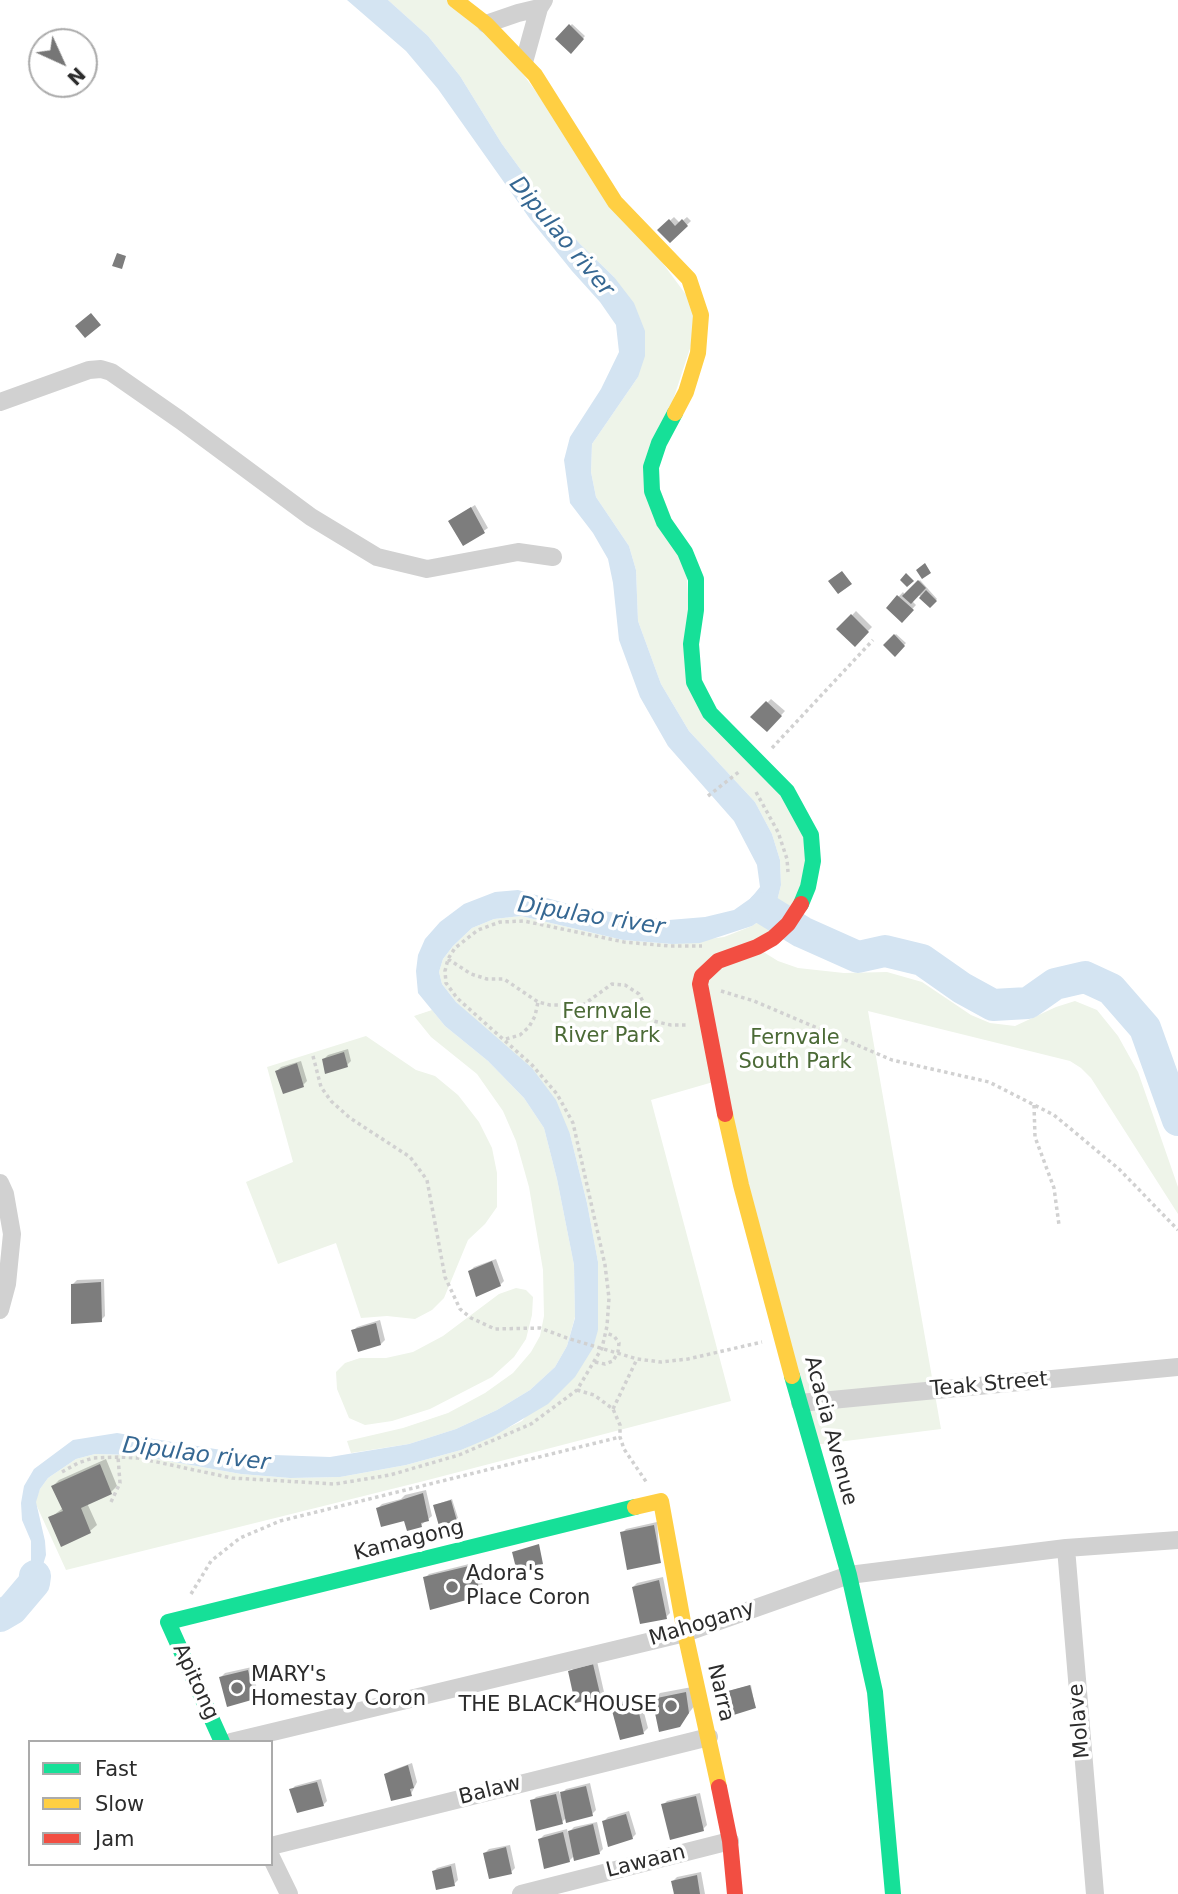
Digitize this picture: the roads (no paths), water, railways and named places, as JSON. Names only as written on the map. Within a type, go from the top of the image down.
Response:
[{"type":"street","points":[[455,0],[486,24],[524,62],[542,4]]},
{"type":"street","points":[[486,24],[542,4]]},
{"type":"street","name":"Acacia Avenue","points":[[524,62],[535,75],[615,202],[689,279],[701,315],[698,354],[686,392],[659,443],[651,467],[652,491],[664,522],[685,552],[696,579],[696,610],[691,644],[694,682],[710,713],[787,791],[811,835],[813,860],[808,887],[799,910],[773,938],[719,961],[702,976],[701,989],[741,1185],[849,1575],[875,1692],[892,1894]]},
{"type":"street","points":[[0,402],[89,370],[101,369],[111,372],[180,420],[311,517],[377,557],[427,569],[518,552],[553,557]]},
{"type":"street","points":[[0,1183],[5,1194],[12,1234],[7,1284],[0,1310]]},
{"type":"street","name":"Teak Street","points":[[800,1403],[1178,1367]]},
{"type":"street","name":"Kamagong","points":[[175,1620],[661,1502]]},
{"type":"street","name":"Narra","points":[[661,1502],[685,1633],[730,1841],[735,1894]]},
{"type":"street","name":"Mahogany","points":[[239,1740],[685,1633],[849,1575],[1066,1548],[1178,1540]]},
{"type":"street","name":"Molave","points":[[1066,1548],[1095,1894]]},
{"type":"street","name":"Apitong","points":[[175,1620],[221,1740]]},
{"type":"street","name":"Balaw","points":[[273,1846],[709,1737]]},
{"type":"street","name":"Lawaan","points":[[521,1894],[730,1841]]},
{"type":"street","points":[[273,1861],[289,1894]]},
{"type":"water","points":[[347,0],[388,0],[428,36],[460,76],[502,144],[548,207],[614,277],[634,303],[645,331],[645,356],[638,377],[592,444],[591,472],[596,497],[629,546],[636,570],[638,621],[661,684],[689,731],[755,802],[772,834],[780,860],[781,885],[777,901],[767,916],[752,926],[700,943],[623,940],[521,916],[494,919],[472,928],[443,959],[439,972],[442,984],[456,1002],[532,1068],[556,1100],[570,1134],[587,1203],[598,1262],[598,1330],[593,1348],[575,1377],[548,1404],[494,1436],[461,1450],[406,1465],[340,1477],[290,1478],[241,1474],[135,1455],[95,1454],[76,1459],[48,1478],[40,1489],[36,1502],[46,1555],[35,1591],[12,1609],[26,1582],[31,1561],[31,1541],[22,1520],[24,1486],[34,1469],[73,1440],[117,1433],[246,1454],[330,1457],[409,1444],[456,1429],[497,1410],[530,1390],[555,1367],[567,1346],[575,1318],[574,1265],[544,1128],[524,1098],[488,1061],[445,1026],[418,993],[418,955],[425,939],[440,922],[464,904],[495,892],[518,890],[572,905],[669,920],[705,917],[734,910],[751,898],[760,887],[757,865],[734,821],[668,746],[640,697],[619,640],[608,559],[593,533],[570,503],[564,460],[570,437],[601,389],[619,352],[616,325],[530,219],[438,89],[406,51]]},
{"type":"waterway","points":[[763,908],[802,932],[858,957],[885,951],[922,960],[962,988],[993,1005],[1028,1003],[1055,984],[1085,977],[1111,989],[1145,1028],[1178,1120]]},
{"type":"waterway","name":"Dipulao river","points":[[0,1616],[12,1609],[34,1583],[35,1576]]},
{"type":"place","name":"Adora's Place Coron","points":[[452,1587]]},
{"type":"place","name":"MARY's Homestay Coron","points":[[237,1688]]},
{"type":"place","name":"THE BLACK HOUSE","points":[[671,1706]]},
{"type":"park label","name":"Fernvale River Park","points":[[607,1025]]},
{"type":"park label","name":"Fernvale South Park","points":[[795,1051]]}]
